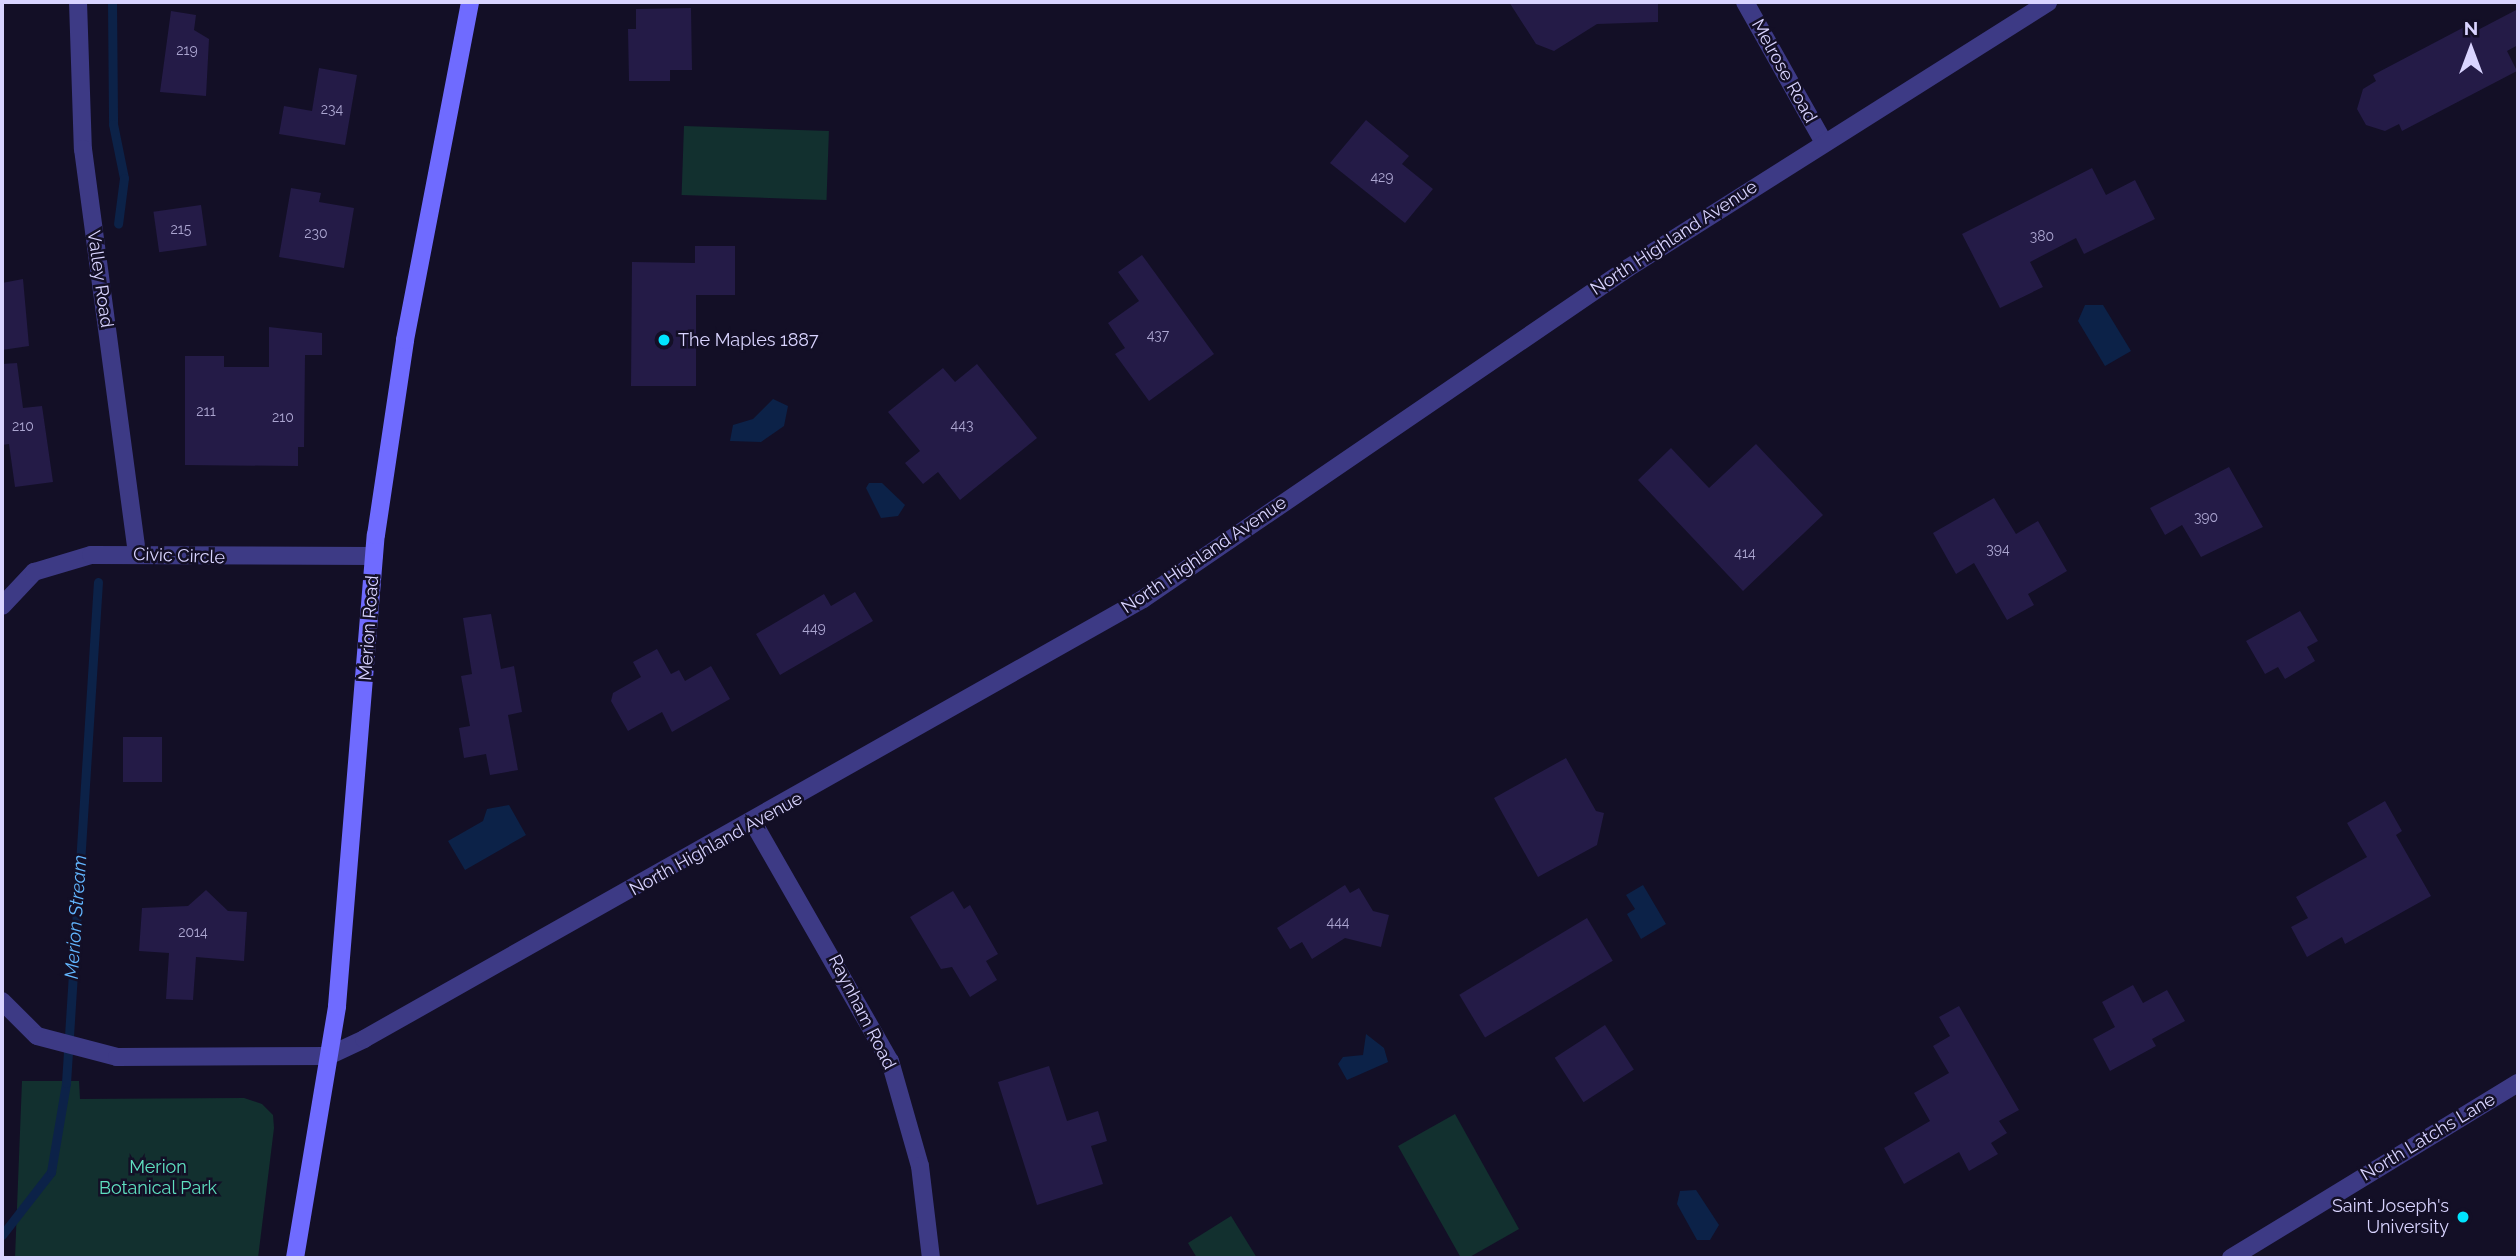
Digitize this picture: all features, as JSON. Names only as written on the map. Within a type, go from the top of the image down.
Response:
[{"type":"street","name":"Valley Road","points":[[78,2],[83,149],[137,554]]},
{"type":"street","name":"Merion Road","points":[[295,1258],[328,1056],[374,556],[405,340],[470,2]]},
{"type":"street","name":"Melrose Road","points":[[1745,2],[1822,141]]},
{"type":"street","name":"North Highland Avenue","points":[[328,1056],[754,824],[1143,599],[1822,141],[2048,2]]},
{"type":"street","name":"Civic Circle","points":[[2,606],[34,572],[61,561],[137,554],[374,556]]},
{"type":"street","name":"Raynham Road","points":[[754,824],[890,1061],[920,1166],[932,1258]]},
{"type":"street","points":[[2,1001],[37,1036],[83,1050],[145,1060],[328,1056]]},
{"type":"street","name":"North Latchs Lane","points":[[2231,1258],[2518,1083]]},
{"type":"green space","points":[[684,126],[829,131],[827,200],[682,195]]},
{"type":"green space","name":"Merion Botanical Park","points":[[22,1081],[79,1081],[80,1099],[244,1098],[262,1104],[273,1115],[274,1128],[258,1258],[15,1258]]},
{"type":"green space","points":[[1455,1114],[1519,1229],[1468,1258],[1461,1258],[1398,1146]]},
{"type":"green space","points":[[1231,1216],[1257,1258],[1197,1258],[1188,1243]]},
{"type":"water","points":[[2085,305],[2103,305],[2131,351],[2105,366],[2078,321]]},
{"type":"water","points":[[773,399],[788,406],[784,426],[761,442],[730,441],[733,425],[753,419]]},
{"type":"water","points":[[869,483],[882,483],[905,505],[898,516],[881,518],[866,488]]},
{"type":"water","points":[[509,805],[526,835],[465,870],[448,841],[483,821],[487,809]]},
{"type":"water","points":[[1643,885],[1666,924],[1641,939],[1627,914],[1635,909],[1626,895]]},
{"type":"water","points":[[1366,1034],[1384,1048],[1388,1062],[1347,1080],[1338,1064],[1343,1057],[1363,1055]]},
{"type":"water","points":[[1696,1190],[1719,1225],[1710,1240],[1697,1240],[1677,1204],[1680,1191]]},
{"type":"building","points":[[1509,2],[1658,2],[1658,22],[1597,24],[1554,51],[1536,44]]},
{"type":"building","points":[[691,8],[692,70],[670,70],[670,81],[629,81],[628,29],[636,29],[636,9]]},
{"type":"building","points":[[2518,9],[2518,45],[2507,51],[2517,71],[2402,131],[2399,124],[2385,131],[2366,125],[2357,109],[2363,89],[2376,81],[2373,75],[2470,24],[2474,32]]},
{"type":"building","points":[[171,11],[196,15],[194,30],[209,39],[206,96],[160,92]]},
{"type":"building","points":[[319,68],[357,75],[345,145],[279,134],[284,106],[312,111]]},
{"type":"building","points":[[1366,120],[1409,156],[1402,164],[1433,189],[1405,223],[1330,163]]},
{"type":"building","points":[[2092,168],[2106,195],[2135,180],[2155,219],[2084,254],[2076,238],[2030,262],[2043,287],[2000,308],[1962,234]]},
{"type":"building","points":[[291,188],[321,193],[319,202],[354,208],[344,268],[279,257]]},
{"type":"building","points":[[201,205],[207,246],[159,252],[153,212]]},
{"type":"building","name":"The Maples 1887","points":[[695,246],[735,246],[735,295],[696,295],[696,386],[631,386],[632,262],[695,263]]},
{"type":"building","points":[[1142,255],[1214,354],[1149,401],[1115,354],[1125,348],[1108,323],[1139,301],[1118,272]]},
{"type":"building","points":[[23,279],[29,346],[2,350],[2,283]]},
{"type":"building","points":[[269,327],[322,333],[322,355],[305,355],[304,447],[298,447],[298,466],[185,465],[185,356],[224,356],[224,367],[269,367]]},
{"type":"building","points":[[17,363],[23,408],[42,406],[53,482],[15,487],[9,444],[2,445],[2,364]]},
{"type":"building","points":[[977,364],[1037,438],[960,500],[938,472],[923,484],[905,463],[920,451],[888,412],[943,368],[955,382]]},
{"type":"building","points":[[1756,444],[1823,515],[1743,591],[1638,480],[1671,448],[1709,488]]},
{"type":"building","points":[[2229,467],[2263,527],[2201,557],[2182,525],[2165,535],[2150,508]]},
{"type":"building","points":[[1994,498],[2016,534],[2038,521],[2067,571],[2028,594],[2034,605],[2007,620],[1974,563],[1956,574],[1933,533]]},
{"type":"building","points":[[855,592],[873,621],[780,675],[756,634],[824,594],[831,606]]},
{"type":"building","points":[[2300,611],[2318,641],[2307,647],[2315,661],[2285,679],[2278,667],[2265,674],[2246,641]]},
{"type":"building","points":[[491,614],[501,669],[514,666],[522,712],[508,715],[518,770],[490,775],[486,754],[464,758],[459,728],[470,726],[461,676],[472,674],[463,618]]},
{"type":"building","points":[[657,649],[671,674],[679,670],[685,681],[711,666],[730,699],[672,732],[662,712],[628,731],[611,701],[613,693],[641,677],[633,662]]},
{"type":"building","points":[[123,737],[162,737],[162,782],[123,782]]},
{"type":"building","points":[[1566,758],[1596,811],[1604,813],[1597,845],[1538,877],[1494,798]]},
{"type":"building","points":[[2385,801],[2402,831],[2396,835],[2431,896],[2345,944],[2342,937],[2307,957],[2291,927],[2308,918],[2296,897],[2367,857],[2347,823]]},
{"type":"building","points":[[1345,885],[1350,893],[1359,888],[1373,911],[1389,915],[1381,947],[1345,938],[1312,959],[1302,942],[1290,949],[1277,928]]},
{"type":"building","points":[[206,890],[228,911],[247,912],[244,961],[196,957],[193,1000],[166,999],[169,953],[139,951],[142,908],[188,906]]},
{"type":"building","points":[[953,891],[964,909],[970,905],[998,954],[986,961],[997,980],[970,997],[952,967],[941,969],[910,917]]},
{"type":"building","points":[[1587,918],[1613,961],[1485,1038],[1459,995]]},
{"type":"building","points":[[2133,985],[2143,1003],[2167,990],[2185,1021],[2152,1039],[2156,1046],[2110,1071],[2093,1039],[2115,1027],[2102,1002]]},
{"type":"building","points":[[1959,1006],[2019,1110],[1999,1121],[2007,1133],[1991,1143],[1998,1154],[1969,1171],[1959,1152],[1904,1184],[1884,1148],[1930,1121],[1914,1093],[1949,1073],[1933,1046],[1950,1036],[1939,1017]]},
{"type":"building","points":[[1605,1025],[1634,1069],[1584,1102],[1555,1058]]},
{"type":"building","points":[[1049,1066],[1067,1121],[1098,1111],[1107,1141],[1091,1146],[1103,1184],[1037,1205],[998,1082]]},
{"type":"waterway","name":"Merion Stream","points":[[112,2],[113,124],[124,178],[118,224]]},
{"type":"waterway","name":"Merion Stream","points":[[2,1235],[51,1172],[66,1083],[98,582]]},
{"type":"place","name":"The Maples 1887","points":[[664,340]]},
{"type":"place","name":"Saint Joseph's University","points":[[2463,1217]]}]
